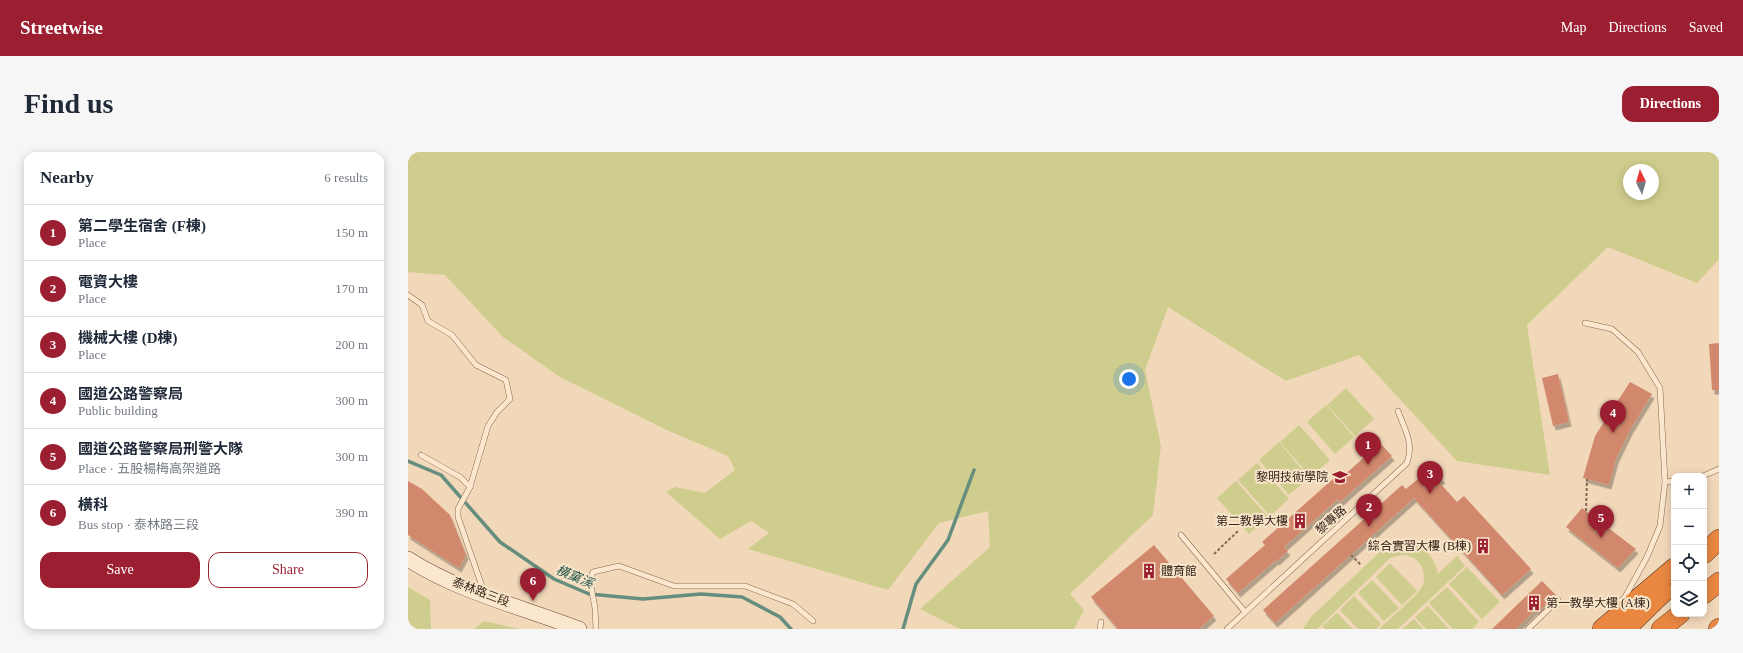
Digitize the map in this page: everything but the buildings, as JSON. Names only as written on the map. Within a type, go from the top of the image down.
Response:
[{"type":"highway","points":[[1707,541],[1719,531]]},
{"type":"highway","points":[[1707,551],[1719,539]]},
{"type":"highway","points":[[1604,624],[1671,570]]},
{"type":"highway","points":[[1707,592],[1719,582]]},
{"type":"highway","points":[[1626,629],[1671,586]]},
{"type":"highway","points":[[1662,629],[1676,617]]},
{"type":"main road","name":"泰林路三段","points":[[408,559],[427,571],[484,595],[579,629]]},
{"type":"lane","points":[[408,295],[422,305],[428,321],[452,335],[476,365],[506,380],[510,399],[497,412],[488,426],[470,487],[458,509],[458,518],[484,595]]},
{"type":"lane","points":[[1585,323],[1612,329],[1638,352],[1660,388],[1665,482],[1660,526],[1647,557],[1628,591],[1615,608]]},
{"type":"lane","name":"黎專路","points":[[1226,629],[1407,463],[1411,452],[1410,441],[1398,411]]},
{"type":"lane","points":[[421,455],[460,477],[470,487]]},
{"type":"lane","points":[[1707,474],[1719,469]]},
{"type":"lane","points":[[1665,482],[1671,482]]},
{"type":"lane","points":[[1181,535],[1245,612]]},
{"type":"lane","points":[[596,629],[595,608],[590,581],[592,572],[619,566],[674,586],[745,586],[794,604],[813,621]]},
{"type":"lane","points":[[1528,629],[1558,600]]},
{"type":"lane","points":[[1100,629],[1101,622]]},
{"type":"lane","points":[[1595,629],[1604,624]]},
{"type":"path","points":[[1586,511],[1587,479]]},
{"type":"path","points":[[1214,554],[1238,531]]},
{"type":"path","points":[[1351,555],[1361,565]]},
{"type":"shaded area","points":[[408,152],[1719,152],[1719,259],[1697,283],[1608,247],[1527,325],[1550,475],[1457,461],[1359,355],[1286,381],[1168,307],[1145,370],[1161,446],[1153,515],[1070,594],[1084,610],[1074,629],[960,629],[920,609],[990,547],[988,511],[939,523],[888,590],[748,549],[769,533],[751,521],[720,539],[666,492],[675,487],[705,493],[735,470],[728,456],[669,431],[560,377],[503,337],[445,275],[408,272]]},
{"type":"shaded area","points":[[1346,388],[1374,419],[1355,436],[1327,405]]},
{"type":"shaded area","points":[[1326,405],[1354,437],[1335,454],[1307,422]]},
{"type":"shaded area","points":[[1299,425],[1330,460],[1311,477],[1280,442]]},
{"type":"shaded area","points":[[1279,442],[1309,478],[1289,495],[1259,460]]},
{"type":"shaded area","points":[[1257,463],[1289,499],[1270,516],[1238,480]]},
{"type":"shaded area","points":[[1236,481],[1268,517],[1249,534],[1217,498]]},
{"type":"shaded area","points":[[1403,542],[1422,548],[1434,561],[1438,574],[1457,556],[1465,566],[1398,629],[1379,629],[1420,590],[1424,582],[1423,571],[1418,561],[1406,555],[1389,559],[1317,629],[1303,629],[1311,617],[1384,548],[1392,544]]},
{"type":"shaded area","points":[[1390,563],[1417,591],[1402,605],[1376,577]]},
{"type":"shaded area","points":[[1467,567],[1500,602],[1482,619],[1449,584]]},
{"type":"shaded area","points":[[1372,580],[1399,608],[1384,621],[1358,593]]},
{"type":"shaded area","points":[[408,587],[430,600],[431,629],[408,629]]},
{"type":"shaded area","points":[[1447,587],[1479,622],[1472,629],[1453,629],[1429,603]]},
{"type":"shaded area","points":[[1354,596],[1381,624],[1376,629],[1358,629],[1340,610]]},
{"type":"shaded area","points":[[1428,606],[1449,629],[1426,629],[1415,617]]},
{"type":"shaded area","points":[[1337,613],[1353,629],[1325,629],[1322,626]]},
{"type":"shaded area","points":[[1414,619],[1423,629],[1402,629]]},
{"type":"shaded area","points":[[484,621],[519,629],[474,629]]},
{"type":"waterway","name":"橫窠溪","points":[[408,461],[441,475],[500,542],[554,579],[589,594],[643,599],[701,594],[742,597],[780,617],[791,629]]},
{"type":"waterway","points":[[903,629],[916,584],[948,540],[974,470]]},
{"type":"place","name":"國道公路警察局","points":[[1613,433]]},
{"type":"place","name":"第二學生宿舍 (F棟)","points":[[1368,465]]},
{"type":"place","name":"黎明技術學院","points":[[1340,477]]},
{"type":"place","name":"機械大樓 (D棟)","points":[[1430,494]]},
{"type":"place","name":"第二教學大樓","points":[[1300,521]]},
{"type":"place","name":"電資大樓","points":[[1369,527]]},
{"type":"place","name":"國道公路警察局刑警大隊","points":[[1601,538]]},
{"type":"place","name":"綜合實習大樓 (B棟)","points":[[1483,546]]},
{"type":"place","name":"體育館","points":[[1149,571]]},
{"type":"place","name":"橫科","points":[[533,601]]},
{"type":"place","name":"第一教學大樓 (A棟)","points":[[1534,603]]}]
